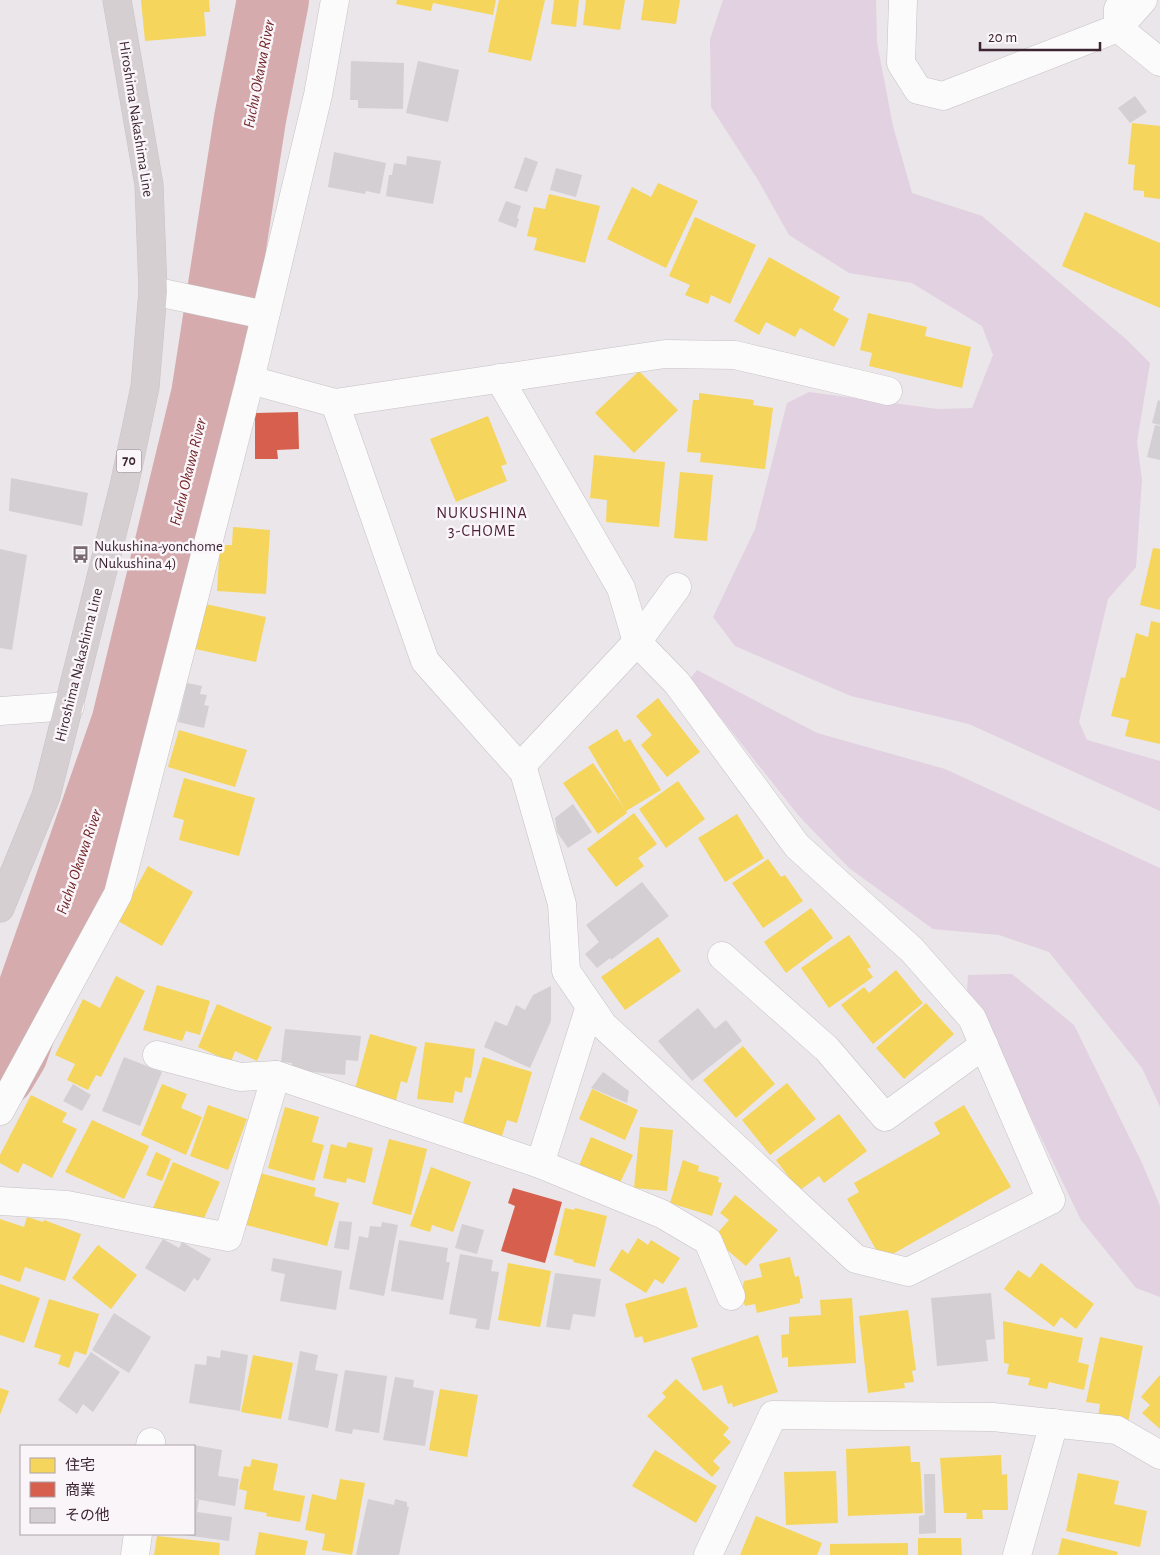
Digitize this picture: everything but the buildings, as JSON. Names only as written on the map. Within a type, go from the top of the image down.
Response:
[{"type":"main road","name":"Hiroshima Nakashima Line","points":[[0,908],[46,796],[124,486],[145,387],[153,291],[149,185],[117,0]]},
{"type":"street","points":[[0,1111],[118,894],[250,380],[318,95],[335,0]]},
{"type":"street","points":[[903,0],[901,64],[918,90],[943,96],[1118,28],[1143,0]]},
{"type":"street","points":[[1118,0],[1118,28]]},
{"type":"street","points":[[1118,28],[1160,62]]},
{"type":"street","points":[[153,291],[265,315]]},
{"type":"street","points":[[250,380],[335,403],[665,354],[735,355],[888,391]]},
{"type":"street","points":[[335,403],[426,661],[524,772],[562,904],[566,971],[603,1025],[856,1259],[908,1272],[1051,1200],[972,1018],[912,950],[797,846],[677,683],[637,642],[621,588],[499,378]]},
{"type":"street","points":[[520,767],[637,642],[677,587]]},
{"type":"street","points":[[0,711],[70,706]]},
{"type":"street","points":[[722,956],[827,1049],[885,1117],[984,1045]]},
{"type":"street","points":[[540,1164],[590,1006]]},
{"type":"street","points":[[157,1054],[240,1077],[276,1075],[540,1164],[662,1214],[708,1241],[731,1296]]},
{"type":"street","points":[[0,1201],[67,1205],[228,1238],[276,1075]]},
{"type":"street","points":[[708,1555],[772,1415],[993,1417],[1054,1423],[1117,1430],[1160,1455]]},
{"type":"street","points":[[1017,1555],[1054,1423]]},
{"type":"street","points":[[135,1555],[138,1535]]},
{"type":"shaded area","points":[[723,0],[876,0],[877,43],[893,126],[912,193],[982,216],[1127,340],[1150,363],[1137,442],[1142,480],[1136,567],[1108,599],[1079,722],[1087,740],[1160,761],[1160,811],[969,724],[851,696],[735,646],[713,617],[755,529],[787,403],[809,392],[938,409],[972,408],[993,355],[982,326],[912,283],[849,273],[789,235],[758,180],[711,107],[710,39]]},
{"type":"shaded area","points":[[697,670],[817,733],[945,769],[1160,868],[1160,1107],[1142,1068],[1049,952],[999,935],[933,929],[849,868],[799,816],[690,679]]},
{"type":"shaded area","points":[[1012,974],[1074,1025],[1142,1163],[1160,1206],[1160,1297],[1136,1288],[1081,1220],[1000,1053],[967,992],[968,975]]},
{"type":"waterway","name":"Fuchu Okawa River","points":[[0,1072],[12,1052],[127,724],[207,395],[250,119],[273,0]]},
{"type":"place","name":"Nukushina-yonchome (Nukushina 4)","points":[[80,555]]},
{"type":"district","name":"NUKUSHINA 3-CHOME","points":[[482,522]]}]
